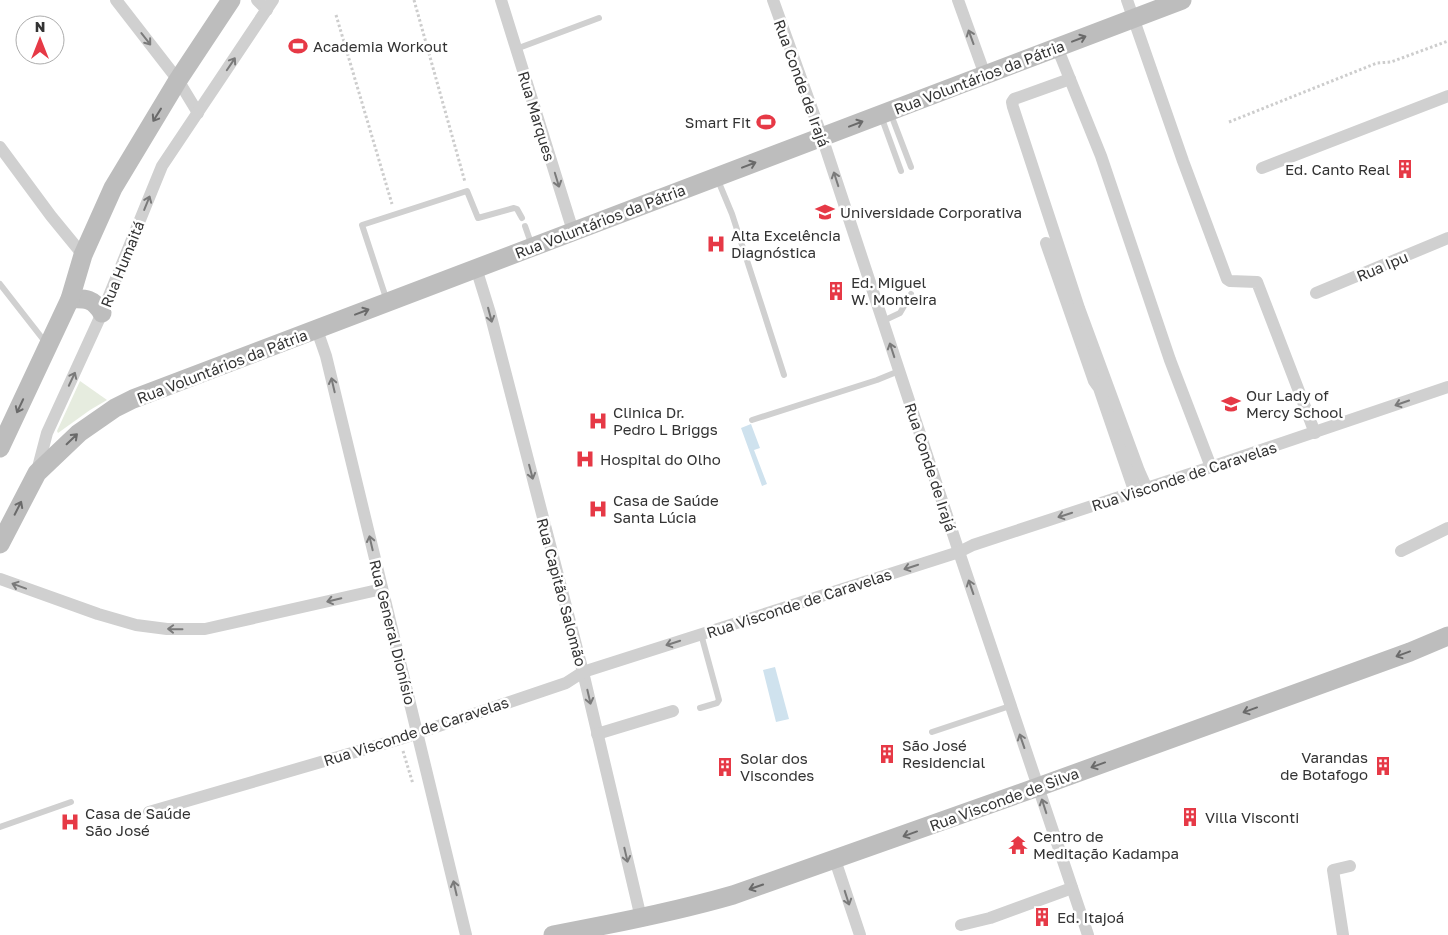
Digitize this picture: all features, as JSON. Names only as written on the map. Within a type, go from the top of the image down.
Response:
[{"type":"main road","points":[[0,448],[70,299],[83,255],[113,188],[178,80],[231,0]]},
{"type":"main road","name":"Rua Voluntários da Pátria","points":[[37,473],[79,433],[133,399],[1182,0]]},
{"type":"main road","points":[[70,299],[90,300],[97,305],[102,313]]},
{"type":"main road","name":"Rua Humaitá","points":[[0,544],[37,473]]},
{"type":"main road","name":"Rua Visconde de Silva","points":[[553,935],[641,918],[733,895],[1038,788],[1410,652],[1448,636]]},
{"type":"street","points":[[116,0],[178,80],[198,113]]},
{"type":"street","points":[[257,0],[270,5]]},
{"type":"street","name":"Rua Marques","points":[[501,0],[573,231]]},
{"type":"street","name":"Rua Conde de Irajá","points":[[773,0],[822,137],[958,552],[1088,935]]},
{"type":"street","points":[[958,0],[985,75]]},
{"type":"street","points":[[1127,0],[1183,161],[1227,279],[1257,282],[1315,433]]},
{"type":"street","name":"Rua Humaitá","points":[[37,473],[46,433],[102,313],[162,166],[270,5]]},
{"type":"street","points":[[1058,47],[1101,156],[1170,360],[1211,467]]},
{"type":"street","points":[[1070,79],[1014,99],[1012,102],[1079,308],[1139,471],[1141,491]]},
{"type":"street","points":[[1262,168],[1448,96]]},
{"type":"street","points":[[0,147],[51,216],[83,255]]},
{"type":"street","name":"Rua Ipu","points":[[1316,293],[1448,238]]},
{"type":"street","points":[[1046,243],[1094,381],[1099,388],[1141,491]]},
{"type":"street","name":"Rua Capitão Salomão","points":[[476,268],[490,313],[583,672],[641,918]]},
{"type":"street","name":"Rua General Dionísio","points":[[317,330],[328,365],[466,935]]},
{"type":"street","name":"Rua Visconde de Caravelas","points":[[149,812],[418,732],[566,683],[583,672],[958,552],[973,545],[1141,491],[1448,387]]},
{"type":"street","points":[[1401,550],[1448,528]]},
{"type":"street","points":[[0,579],[98,614],[136,625],[167,629],[205,629],[382,589]]},
{"type":"street","points":[[598,734],[673,711]]},
{"type":"street","points":[[835,860],[860,935]]},
{"type":"street","points":[[1343,935],[1333,870],[1350,866]]},
{"type":"street","points":[[961,924],[990,918],[1072,888]]},
{"type":"lane","points":[[516,49],[599,18]]},
{"type":"lane","points":[[885,113],[911,167]]},
{"type":"lane","points":[[885,113],[902,171]]},
{"type":"lane","points":[[717,177],[732,214],[784,375]]},
{"type":"lane","points":[[388,302],[362,225],[467,192],[478,218],[514,208],[517,209],[522,218]]},
{"type":"lane","points":[[525,226],[532,247]]},
{"type":"lane","points":[[0,284],[48,346]]},
{"type":"lane","points":[[883,321],[900,313],[911,294]]},
{"type":"lane","points":[[752,420],[877,380],[899,371]]},
{"type":"lane","points":[[700,708],[717,703],[719,700],[701,634]]},
{"type":"lane","points":[[932,732],[1010,706]]},
{"type":"lane","points":[[0,827],[71,802]]},
{"type":"path","points":[[414,0],[467,192]]},
{"type":"path","points":[[336,15],[394,214]]},
{"type":"path","points":[[1229,122],[1377,63],[1391,62],[1448,41]]},
{"type":"shaded area","points":[[80,381],[107,400],[58,433],[57,431]]},
{"type":"water","points":[[751,424],[760,448],[754,450],[767,484],[762,486],[741,428]]},
{"type":"water","points":[[775,667],[789,719],[776,722],[763,670]]},
{"type":"place","name":"Academia Workout","points":[[298,46]]},
{"type":"place","name":"Smart Fit","points":[[766,122]]},
{"type":"place","name":"Ed. Canto Real","points":[[1405,169]]},
{"type":"place","name":"Universidade Corporativa","points":[[825,212]]},
{"type":"place","name":"Alta Excelência Diagnóstica","points":[[716,244]]},
{"type":"place","name":"Ed. Miguel W. Monteira","points":[[836,291]]},
{"type":"place","name":"Our Lady of Mercy School","points":[[1231,404]]},
{"type":"place","name":"Clinica Dr. Pedro L Briggs","points":[[598,421]]},
{"type":"place","name":"Hospital do Olho","points":[[585,459]]},
{"type":"place","name":"Casa de Saúde Santa Lúcia","points":[[598,509]]},
{"type":"place","name":"São José Residencial","points":[[887,754]]},
{"type":"place","name":"Varandas de Botafogo","points":[[1383,766]]},
{"type":"place","name":"Solar dos Viscondes","points":[[725,767]]},
{"type":"place","name":"Villa Visconti","points":[[1190,817]]},
{"type":"place","name":"Casa de Saúde São José","points":[[70,822]]},
{"type":"place","name":"Centro de Meditação Kadampa","points":[[1018,845]]},
{"type":"place","name":"Ed. Itajoá","points":[[1042,917]]}]
